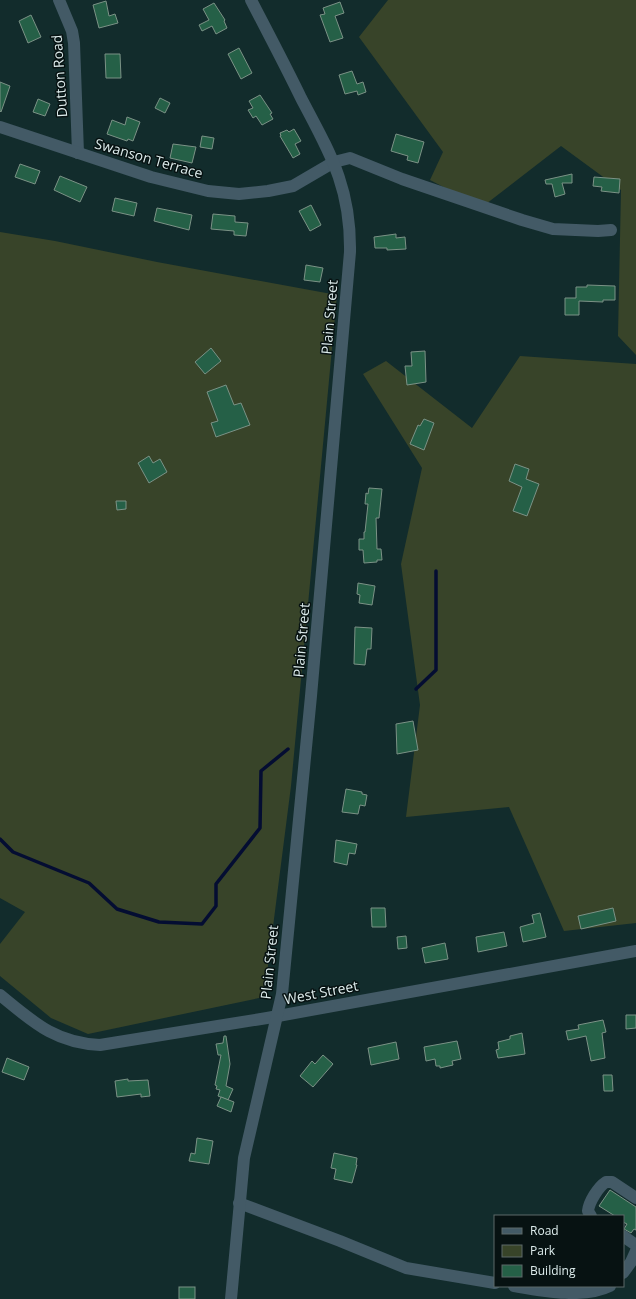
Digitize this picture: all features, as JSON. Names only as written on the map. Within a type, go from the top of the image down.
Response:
[{"type":"street","name":"Dutton Road","points":[[59,0],[72,31],[74,42],[78,153]]},
{"type":"street","name":"Plain Street","points":[[231,1299],[244,1158],[282,994],[311,696],[350,252],[350,227],[347,204],[334,162],[251,0]]},
{"type":"street","name":"Swanson Terrace","points":[[0,127],[163,180],[208,191],[239,194],[268,191],[293,186],[334,162]]},
{"type":"street","points":[[334,162],[346,158],[354,159],[402,179],[522,220],[553,229],[598,231],[611,230]]},
{"type":"street","name":"West Street","points":[[0,995],[46,1031],[73,1042],[87,1044],[114,1044],[636,951]]},
{"type":"street","points":[[591,1215],[588,1211],[589,1205],[601,1186],[606,1182],[612,1182],[636,1198]]},
{"type":"street","points":[[239,1203],[340,1241],[406,1268],[494,1283]]},
{"type":"street","points":[[624,1237],[636,1245]]},
{"type":"street","points":[[624,1272],[631,1262],[636,1251]]},
{"type":"street","points":[[520,1287],[582,1296],[595,1294],[608,1287]]},
{"type":"green space","points":[[388,0],[636,0],[636,355],[618,336],[621,190],[561,146],[482,207],[430,180],[443,152],[359,37]]},
{"type":"green space","points":[[0,232],[55,241],[157,262],[337,295],[291,786],[264,997],[88,1034],[51,1018],[0,976],[0,944],[25,912],[0,898]]},
{"type":"green space","points":[[520,356],[636,364],[636,923],[564,931],[509,807],[406,817],[420,705],[401,564],[422,468],[363,374],[386,361],[472,428]]},
{"type":"building","points":[[106,1],[109,16],[115,14],[118,23],[99,28],[93,5]]},
{"type":"building","points":[[340,2],[344,13],[335,16],[343,38],[330,42],[320,15],[325,14],[323,8]]},
{"type":"building","points":[[214,3],[225,20],[224,21],[227,28],[216,34],[212,26],[202,31],[199,25],[209,20],[203,9]]},
{"type":"building","points":[[31,15],[41,37],[28,43],[19,21]]},
{"type":"building","points":[[239,48],[252,73],[241,79],[228,54]]},
{"type":"building","points":[[105,54],[120,54],[121,78],[106,78]]},
{"type":"building","points":[[352,71],[357,84],[363,82],[366,92],[358,95],[357,91],[345,94],[339,75]]},
{"type":"building","points":[[0,82],[10,86],[1,112],[0,111]]},
{"type":"building","points":[[260,95],[272,113],[270,114],[273,119],[262,125],[256,116],[253,118],[248,110],[253,108],[249,101]]},
{"type":"building","points":[[160,98],[170,103],[165,113],[155,108]]},
{"type":"building","points":[[38,99],[50,104],[45,116],[33,112]]},
{"type":"building","points":[[127,117],[140,122],[133,141],[128,139],[127,141],[107,134],[112,120],[125,125]]},
{"type":"building","points":[[294,129],[301,141],[295,144],[300,154],[293,158],[280,136],[280,133],[287,130],[289,132]]},
{"type":"building","points":[[396,134],[424,142],[418,163],[407,160],[408,156],[391,151]]},
{"type":"building","points":[[202,136],[214,138],[212,149],[200,147]]},
{"type":"building","points":[[173,144],[196,147],[192,163],[170,158]]},
{"type":"building","points":[[20,164],[40,171],[35,184],[15,177]]},
{"type":"building","points":[[572,174],[572,183],[562,183],[565,194],[555,197],[552,184],[546,184],[545,180]]},
{"type":"building","points":[[60,176],[87,187],[80,202],[54,190]]},
{"type":"building","points":[[594,177],[620,179],[619,193],[601,191],[602,187],[593,186]]},
{"type":"building","points":[[115,198],[137,203],[134,216],[112,211]]},
{"type":"building","points":[[311,205],[321,225],[310,231],[299,211]]},
{"type":"building","points":[[157,208],[192,215],[189,230],[154,221]]},
{"type":"building","points":[[213,214],[235,216],[235,222],[248,223],[246,236],[234,235],[234,231],[211,229]]},
{"type":"building","points":[[396,234],[396,238],[405,237],[406,249],[387,250],[387,248],[375,248],[374,237]]},
{"type":"building","points":[[306,265],[323,268],[320,282],[304,280]]},
{"type":"building","points":[[587,285],[615,286],[615,300],[603,300],[603,302],[579,301],[579,315],[565,315],[565,298],[576,298],[576,287],[587,287]]},
{"type":"building","points":[[211,348],[221,361],[205,374],[195,362]]},
{"type":"building","points":[[425,351],[426,382],[407,385],[405,366],[412,366],[411,352]]},
{"type":"building","points":[[226,385],[234,405],[241,403],[250,425],[216,437],[211,423],[218,421],[207,392]]},
{"type":"building","points":[[424,419],[434,423],[424,450],[410,444],[418,425],[420,426]]},
{"type":"building","points":[[149,456],[153,463],[160,459],[167,472],[149,483],[138,463]]},
{"type":"building","points":[[515,464],[529,469],[526,479],[539,484],[527,516],[513,511],[522,487],[509,481]]},
{"type":"building","points":[[369,488],[382,489],[379,518],[376,518],[377,549],[381,549],[382,560],[364,563],[363,550],[359,550],[359,539],[364,539],[368,504],[365,504],[366,493],[368,494]]},
{"type":"building","points":[[116,501],[126,501],[126,509],[117,510]]},
{"type":"building","points":[[358,583],[375,586],[372,605],[359,603],[360,595],[357,594]]},
{"type":"building","points":[[355,627],[372,628],[371,649],[367,649],[365,665],[354,664]]},
{"type":"building","points":[[413,721],[418,750],[397,754],[396,724]]},
{"type":"building","points":[[346,789],[362,792],[362,794],[367,795],[365,806],[360,805],[358,814],[342,812]]},
{"type":"building","points":[[336,840],[357,844],[355,854],[349,853],[347,865],[334,862]]},
{"type":"building","points":[[371,908],[385,908],[386,927],[372,927]]},
{"type":"building","points":[[613,908],[616,921],[581,929],[578,916]]},
{"type":"building","points":[[540,913],[546,937],[523,942],[520,927],[534,923],[532,915]]},
{"type":"building","points":[[504,932],[507,946],[478,952],[476,937]]},
{"type":"building","points":[[406,936],[407,948],[398,949],[397,937]]},
{"type":"building","points":[[445,943],[448,959],[425,963],[422,948]]},
{"type":"building","points":[[626,1015],[636,1015],[636,1028],[626,1029]]},
{"type":"building","points":[[603,1020],[606,1032],[602,1033],[605,1058],[591,1061],[586,1036],[568,1040],[566,1031],[579,1029],[578,1025]]},
{"type":"building","points":[[522,1033],[525,1054],[498,1058],[496,1050],[499,1049],[498,1042],[510,1039],[510,1036]]},
{"type":"building","points":[[224,1036],[226,1036],[230,1064],[226,1086],[233,1089],[228,1100],[218,1096],[220,1090],[216,1089],[217,1086],[215,1085],[221,1055],[218,1055],[216,1044],[223,1043]]},
{"type":"building","points":[[457,1041],[461,1059],[452,1061],[453,1065],[440,1068],[440,1066],[436,1066],[435,1059],[426,1061],[424,1047]]},
{"type":"building","points":[[396,1042],[399,1059],[371,1065],[368,1048]]},
{"type":"building","points":[[323,1055],[333,1064],[313,1087],[300,1076],[312,1061],[315,1064]]},
{"type":"building","points":[[7,1058],[29,1067],[24,1080],[2,1072]]},
{"type":"building","points":[[603,1075],[612,1075],[613,1091],[604,1091]]},
{"type":"building","points":[[128,1079],[128,1081],[148,1080],[150,1096],[141,1097],[141,1094],[117,1097],[115,1081]]},
{"type":"building","points":[[221,1097],[234,1102],[231,1112],[217,1106]]},
{"type":"building","points":[[197,1138],[213,1141],[209,1164],[189,1161],[191,1153],[195,1154]]},
{"type":"building","points":[[334,1153],[357,1158],[357,1165],[352,1183],[334,1179],[336,1169],[331,1168]]},
{"type":"building","points":[[610,1190],[636,1207],[636,1230],[634,1229],[631,1233],[624,1229],[627,1224],[624,1222],[624,1215],[613,1215],[599,1206]]},
{"type":"building","points":[[179,1287],[195,1287],[195,1299],[179,1299]]},
{"type":"waterway","points":[[416,689],[436,670],[436,571]]},
{"type":"waterway","points":[[0,839],[13,852],[89,883],[117,909],[159,922],[202,924],[216,906],[216,884],[260,828],[261,771],[288,749]]}]
